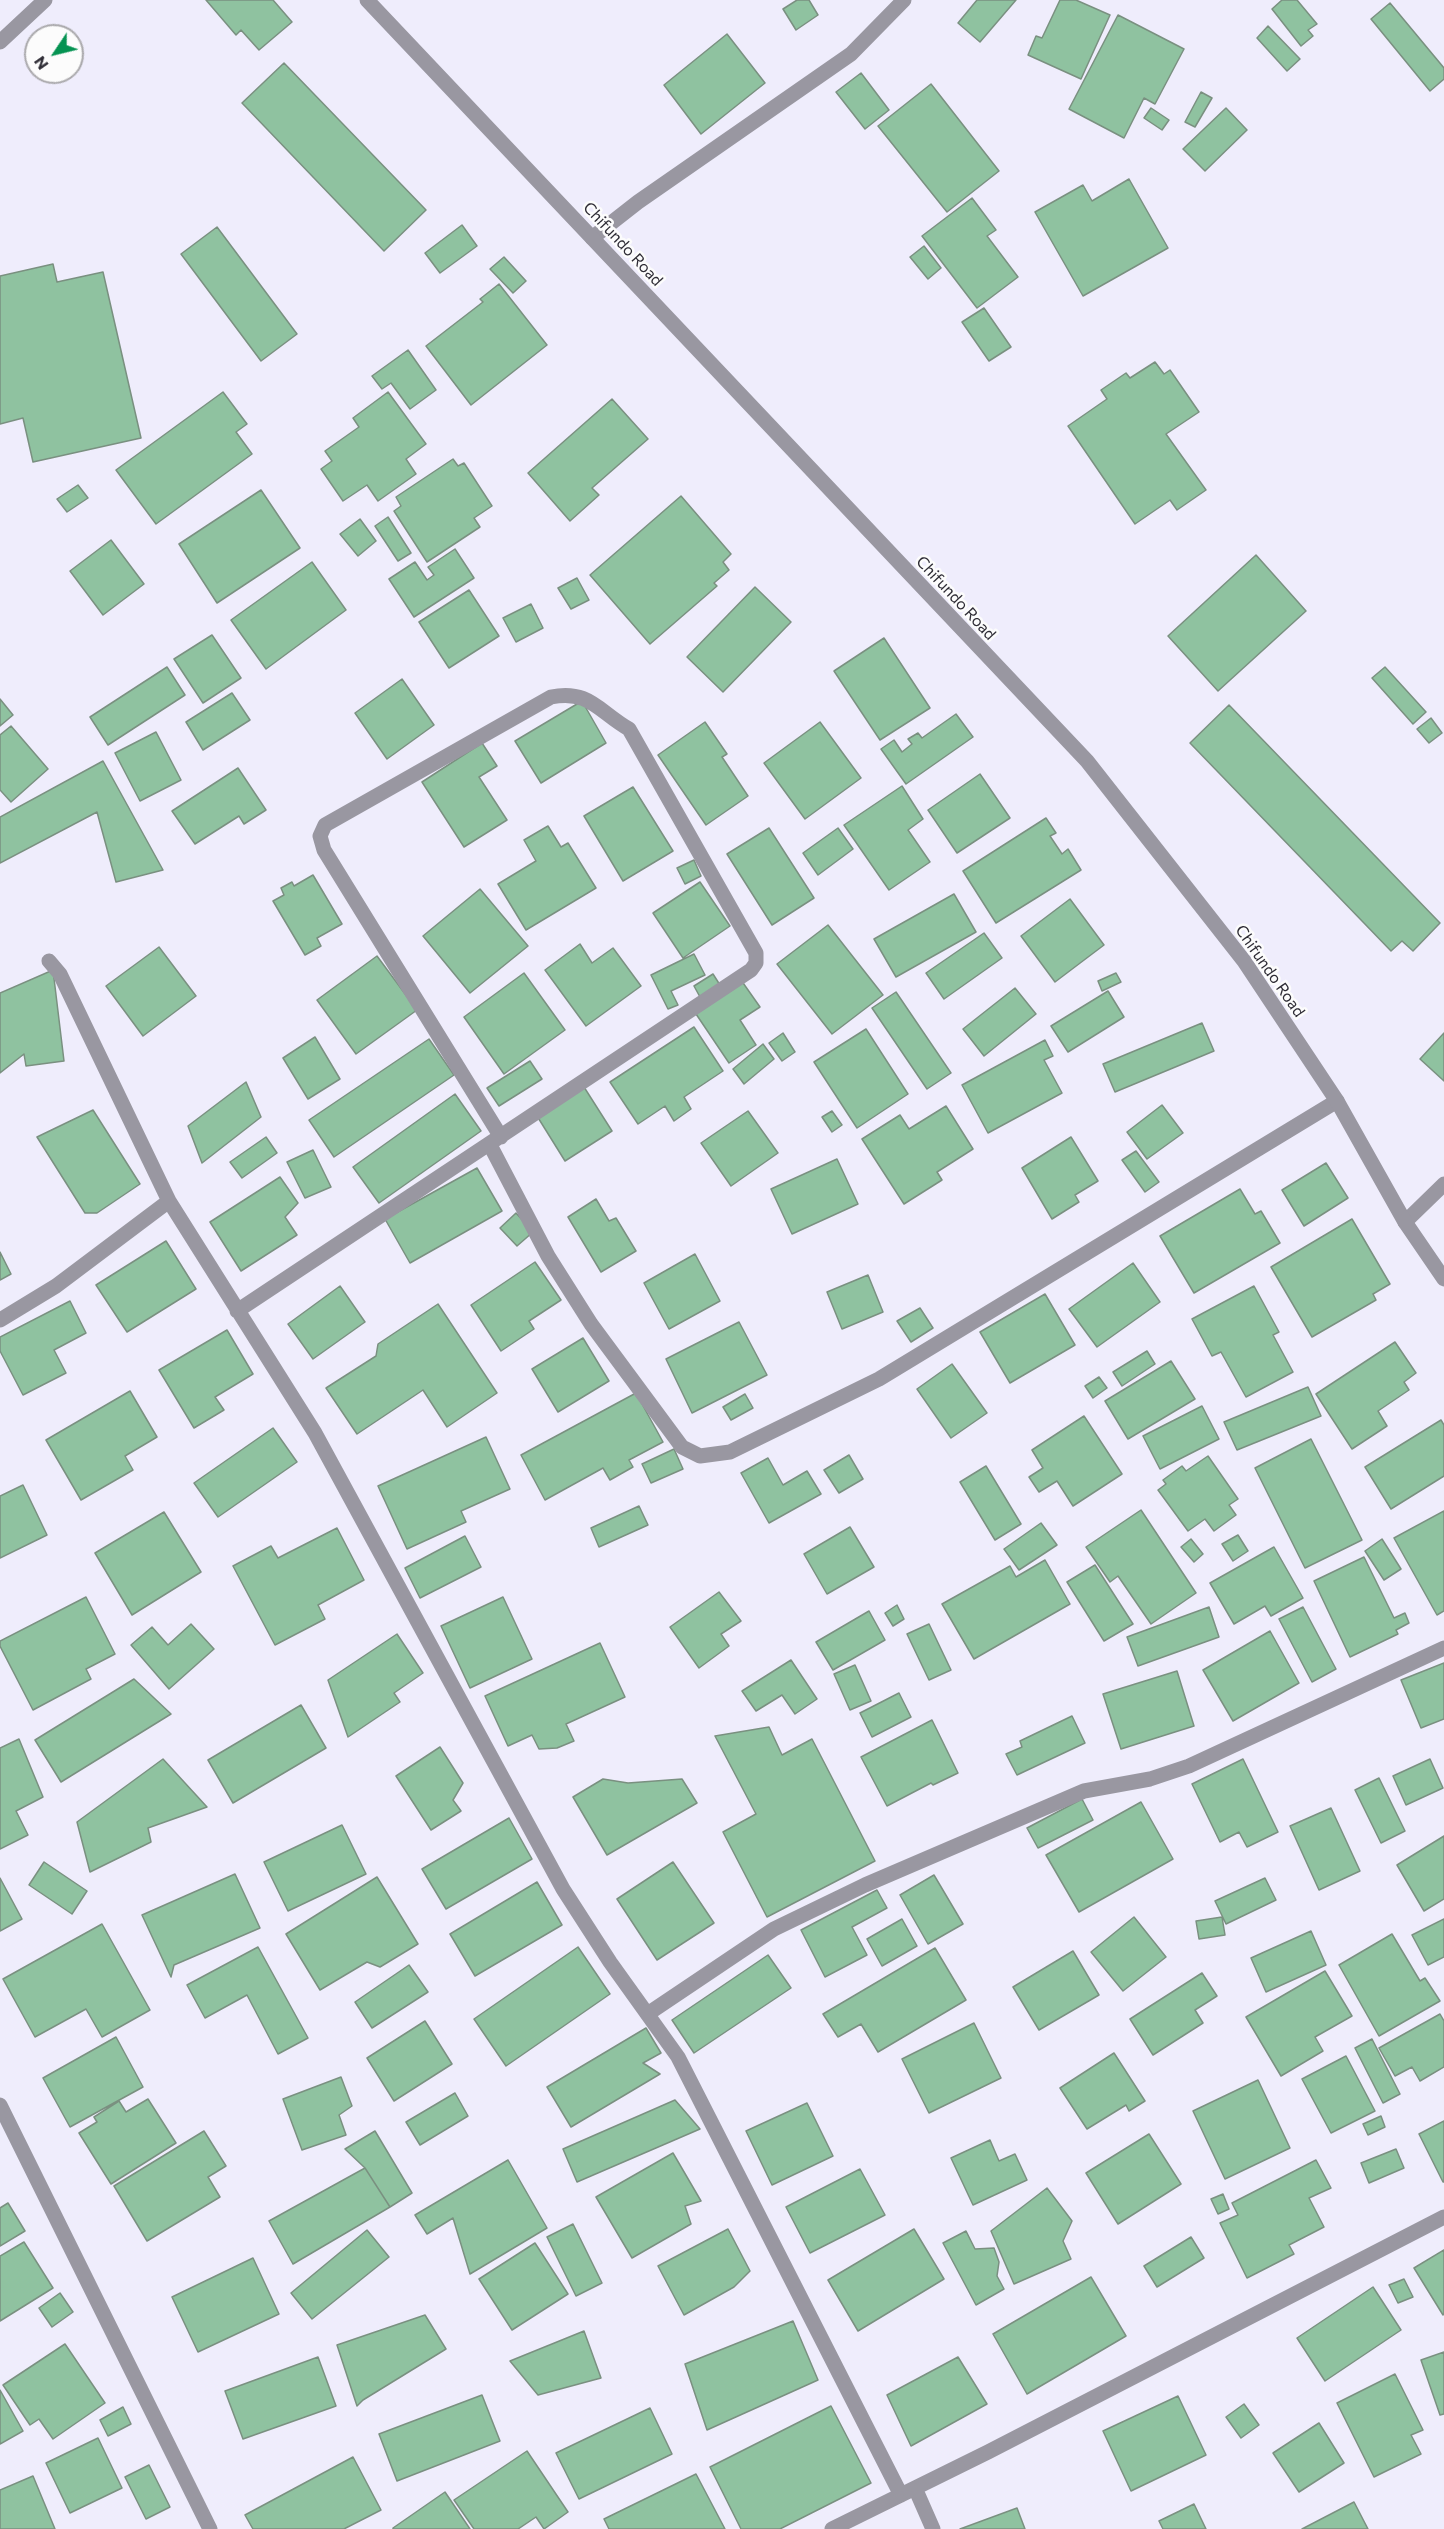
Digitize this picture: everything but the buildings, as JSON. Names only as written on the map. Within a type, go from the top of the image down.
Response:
[{"type":"street","points":[[0,42],[45,0]]},
{"type":"street","name":"Chifundo Road","points":[[367,0],[1087,761],[1244,961],[1337,1101],[1405,1222],[1444,1279]]},
{"type":"street","points":[[592,238],[638,202],[851,54],[904,0]]},
{"type":"street","points":[[237,1311],[495,1141],[751,970],[756,963],[756,953],[629,729],[610,718],[587,698],[568,694],[551,697],[325,825],[320,836],[324,850],[495,1141],[548,1256],[591,1324],[682,1447],[700,1456],[730,1452],[879,1379],[1337,1101]]},
{"type":"street","points":[[49,961],[60,974],[169,1201],[315,1433],[563,1888],[610,1962],[649,2013],[678,2057],[908,2492],[933,2529]]},
{"type":"street","points":[[1405,1222],[1444,1184]]},
{"type":"street","points":[[0,1320],[56,1286],[169,1201]]},
{"type":"street","points":[[649,2013],[774,1929],[865,1885],[1084,1791],[1150,1779],[1189,1766],[1444,1648]]},
{"type":"street","points":[[0,2105],[210,2529]]},
{"type":"street","points":[[832,2529],[1444,2217]]}]
